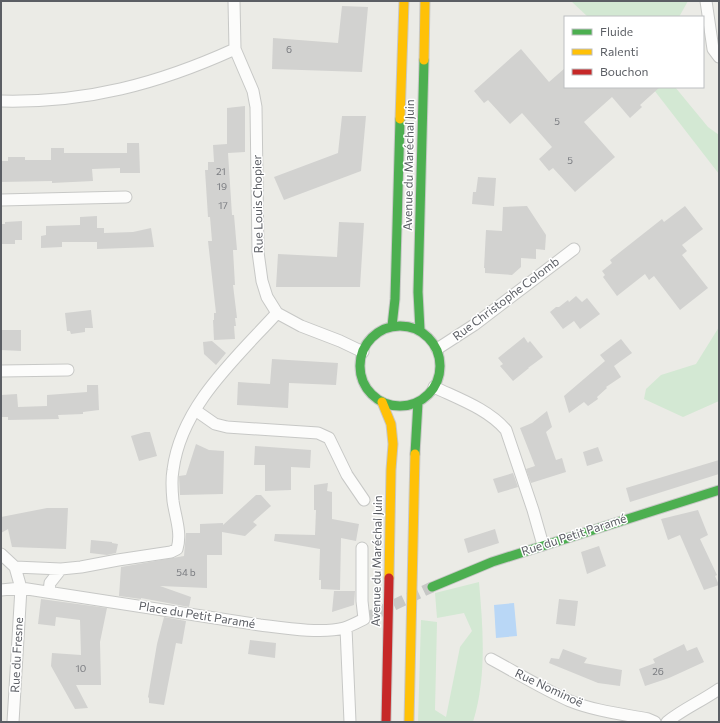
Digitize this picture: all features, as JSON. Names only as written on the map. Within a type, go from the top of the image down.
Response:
[{"type":"main road","name":"Avenue du Maréchal Juin","points":[[392,326],[395,299],[404,1]]},
{"type":"main road","name":"Avenue du Maréchal Juin","points":[[420,330],[418,292],[425,1]]},
{"type":"main road","points":[[401,325],[420,330],[430,338],[437,349],[441,365],[434,387],[430,393],[418,402],[410,405],[400,406],[382,402],[374,396],[363,381],[360,371],[362,352],[367,343],[374,336],[382,330],[392,326],[401,325]]},
{"type":"main road","name":"Avenue du Maréchal Juin","points":[[382,402],[391,424],[393,444],[386,722]]},
{"type":"main road","points":[[409,722],[415,438],[418,402]]},
{"type":"main road","name":"Rue du Petit Paramé","points":[[432,587],[463,573],[543,545],[719,490]]},
{"type":"street","name":"Rue Louis Chopier","points":[[234,1],[235,49],[253,91],[256,107],[259,266],[268,297],[277,313]]},
{"type":"street","points":[[706,1],[716,53]]},
{"type":"street","points":[[1,101],[44,101],[115,91],[144,84],[196,66],[235,49]]},
{"type":"street","points":[[1,200],[126,197]]},
{"type":"street","name":"Rue Christophe Colomb","points":[[437,349],[474,325],[574,248]]},
{"type":"street","points":[[1,554],[15,567],[62,569],[171,552],[177,549],[179,543],[178,523],[172,489],[173,469],[180,443],[195,410],[212,385],[277,313],[301,326],[340,341],[362,352]]},
{"type":"street","points":[[1,371],[68,370]]},
{"type":"street","points":[[434,387],[465,401],[498,421],[506,430],[533,510],[543,545]]},
{"type":"street","points":[[195,410],[215,424],[227,427],[318,433],[329,438],[347,475],[364,500]]},
{"type":"street","points":[[350,722],[346,628],[364,619],[362,601],[362,548]]},
{"type":"street","name":"Rue du Fresne","points":[[13,722],[21,588],[15,567]]},
{"type":"street","points":[[49,592],[50,583],[62,569]]},
{"type":"street","name":"Place du Petit Paramé","points":[[1,590],[21,588],[290,629],[332,630],[346,628]]},
{"type":"street","name":"Rue Nominoë","points":[[491,659],[536,684],[571,701],[597,709],[648,719],[655,722]]},
{"type":"street","points":[[667,722],[677,714],[719,689]]},
{"type":"green space","points":[[571,1],[688,1],[680,16],[587,16]]},
{"type":"green space","points":[[655,88],[676,88],[708,127],[719,135],[719,174],[654,90]]},
{"type":"green space","points":[[719,327],[719,401],[683,417],[644,399],[646,389],[661,375],[696,364]]},
{"type":"green space","points":[[479,582],[483,652],[480,688],[473,722],[418,722],[421,620],[437,622],[435,710],[446,717],[460,647],[472,631],[464,613],[437,618],[435,593]]},
{"type":"water","points":[[514,603],[517,636],[496,638],[494,605]]},
{"type":"building","points":[[342,6],[368,7],[362,72],[272,69],[273,38],[338,43]]},
{"type":"building","points":[[521,49],[549,82],[564,69],[564,88],[659,88],[640,105],[642,107],[630,118],[612,97],[584,122],[615,157],[575,192],[553,168],[549,171],[539,159],[552,147],[522,113],[510,124],[488,100],[484,103],[474,91]]},
{"type":"building","points":[[245,106],[245,152],[228,153],[232,215],[234,215],[237,250],[233,250],[235,285],[233,285],[237,318],[235,318],[236,326],[234,326],[235,339],[214,340],[213,320],[214,313],[216,313],[208,241],[212,241],[210,217],[208,217],[205,170],[208,170],[208,162],[214,162],[213,145],[227,144],[227,108]]},
{"type":"building","points":[[342,116],[366,116],[361,171],[284,200],[274,177],[338,153]]},
{"type":"building","points":[[127,143],[139,143],[140,173],[120,173],[120,168],[92,169],[93,181],[52,183],[52,181],[1,182],[1,161],[8,161],[8,157],[25,157],[25,160],[51,160],[51,148],[64,148],[64,153],[127,153]]},
{"type":"building","points":[[478,177],[496,178],[494,206],[472,204],[473,192],[476,192]]},
{"type":"building","points":[[527,206],[546,235],[545,250],[536,249],[536,259],[521,258],[521,267],[512,275],[485,273],[486,230],[502,231],[503,207]]},
{"type":"building","points":[[685,206],[703,229],[682,245],[687,251],[682,255],[708,288],[680,310],[654,276],[649,280],[645,274],[617,296],[603,277],[605,275],[602,271],[612,263],[610,260],[662,219],[664,222]]},
{"type":"building","points":[[97,216],[97,228],[104,228],[104,233],[133,232],[151,228],[154,247],[97,249],[97,242],[62,242],[62,247],[41,248],[41,236],[46,235],[46,226],[80,225],[80,217]]},
{"type":"building","points":[[22,221],[22,240],[15,240],[15,244],[1,244],[1,224],[5,224],[5,222]]},
{"type":"building","points":[[339,222],[364,223],[360,287],[276,287],[278,254],[337,257]]},
{"type":"building","points":[[576,296],[582,302],[587,298],[600,314],[580,329],[574,321],[563,329],[550,312],[568,300],[569,302]]},
{"type":"building","points":[[91,310],[93,328],[85,328],[85,332],[71,334],[70,331],[67,331],[65,313]]},
{"type":"building","points":[[1,330],[21,330],[21,351],[1,350]]},
{"type":"building","points":[[524,337],[528,343],[530,341],[543,357],[513,381],[500,366],[503,364],[498,358]]},
{"type":"building","points":[[621,339],[632,353],[614,366],[621,377],[606,387],[607,388],[597,397],[598,399],[588,406],[584,402],[569,413],[564,396],[605,361],[600,355]]},
{"type":"building","points":[[212,341],[226,353],[216,365],[204,354],[203,342]]},
{"type":"building","points":[[272,359],[338,363],[336,385],[289,383],[288,408],[237,405],[238,382],[270,384]]},
{"type":"building","points":[[87,385],[98,385],[99,410],[83,412],[83,414],[58,415],[59,419],[8,420],[8,417],[1,417],[1,395],[17,394],[18,407],[47,406],[47,395],[87,392]]},
{"type":"building","points":[[547,411],[552,427],[546,432],[556,460],[562,458],[566,472],[531,483],[526,469],[535,466],[520,428],[532,423]]},
{"type":"building","points":[[150,432],[157,456],[139,461],[131,436]]},
{"type":"building","points":[[196,444],[209,450],[224,451],[223,494],[180,495],[179,476],[186,475]]},
{"type":"building","points":[[255,446],[311,450],[310,468],[291,467],[291,490],[265,491],[265,465],[254,465]]},
{"type":"building","points":[[598,447],[603,461],[587,466],[583,452]]},
{"type":"building","points":[[719,460],[719,474],[630,502],[626,488]]},
{"type":"building","points":[[513,473],[518,487],[498,493],[493,479]]},
{"type":"building","points":[[328,483],[327,491],[332,492],[332,519],[359,524],[356,541],[341,538],[340,590],[321,589],[321,580],[319,580],[320,549],[274,541],[275,534],[315,535],[316,510],[314,510],[314,485]]},
{"type":"building","points":[[256,495],[261,495],[271,506],[253,522],[257,525],[245,536],[222,532],[222,555],[207,555],[207,588],[160,586],[191,597],[189,607],[141,598],[119,596],[121,567],[184,556],[186,533],[200,533],[200,524],[223,523],[223,525]]},
{"type":"building","points":[[47,508],[68,508],[66,549],[12,547],[8,529],[1,533],[1,517]]},
{"type":"building","points":[[698,510],[708,535],[700,539],[717,575],[715,576],[719,585],[704,590],[680,535],[668,540],[661,519]]},
{"type":"building","points":[[495,529],[499,543],[468,553],[464,539]]},
{"type":"building","points":[[91,540],[118,544],[116,553],[107,555],[90,553]]},
{"type":"building","points":[[599,546],[606,566],[587,574],[581,552]]},
{"type":"building","points":[[334,591],[355,591],[354,605],[332,612]]},
{"type":"building","points":[[41,599],[107,608],[100,642],[101,685],[76,685],[88,708],[75,709],[51,666],[52,653],[81,655],[80,620],[56,617],[55,626],[38,624]]},
{"type":"building","points":[[559,599],[578,601],[575,626],[556,624]]},
{"type":"building","points":[[164,617],[186,621],[182,644],[176,643],[164,705],[149,703],[148,697],[157,644]]},
{"type":"building","points":[[250,640],[276,643],[275,658],[248,654]]},
{"type":"building","points":[[684,644],[687,651],[697,647],[704,662],[669,678],[645,686],[639,669],[655,663],[653,659]]},
{"type":"building","points":[[563,649],[587,658],[584,663],[622,670],[620,686],[598,683],[549,663],[551,658],[559,659]]},
{"type":"tunnel","points":[[364,619],[432,587]]},
{"type":"traffic: fast","points":[[420,330],[418,292],[424,60]]},
{"type":"traffic: fast","points":[[392,326],[395,299],[400,119]]},
{"type":"traffic: fast","points":[[400,326],[415,329],[428,338],[437,351],[440,366],[437,381],[428,394],[415,403],[400,406],[385,403],[372,394],[363,381],[360,366],[363,351],[372,338],[385,329],[400,326]]},
{"type":"traffic: fast","points":[[415,454],[418,402]]},
{"type":"traffic: fast","points":[[432,587],[492,562],[719,490]]},
{"type":"traffic: slow","points":[[400,119],[404,1]]},
{"type":"traffic: slow","points":[[424,60],[425,1]]},
{"type":"traffic: slow","points":[[382,402],[391,424],[393,444],[391,470],[389,578]]},
{"type":"traffic: slow","points":[[409,722],[415,454]]},
{"type":"traffic: jam","points":[[386,722],[389,578]]}]
